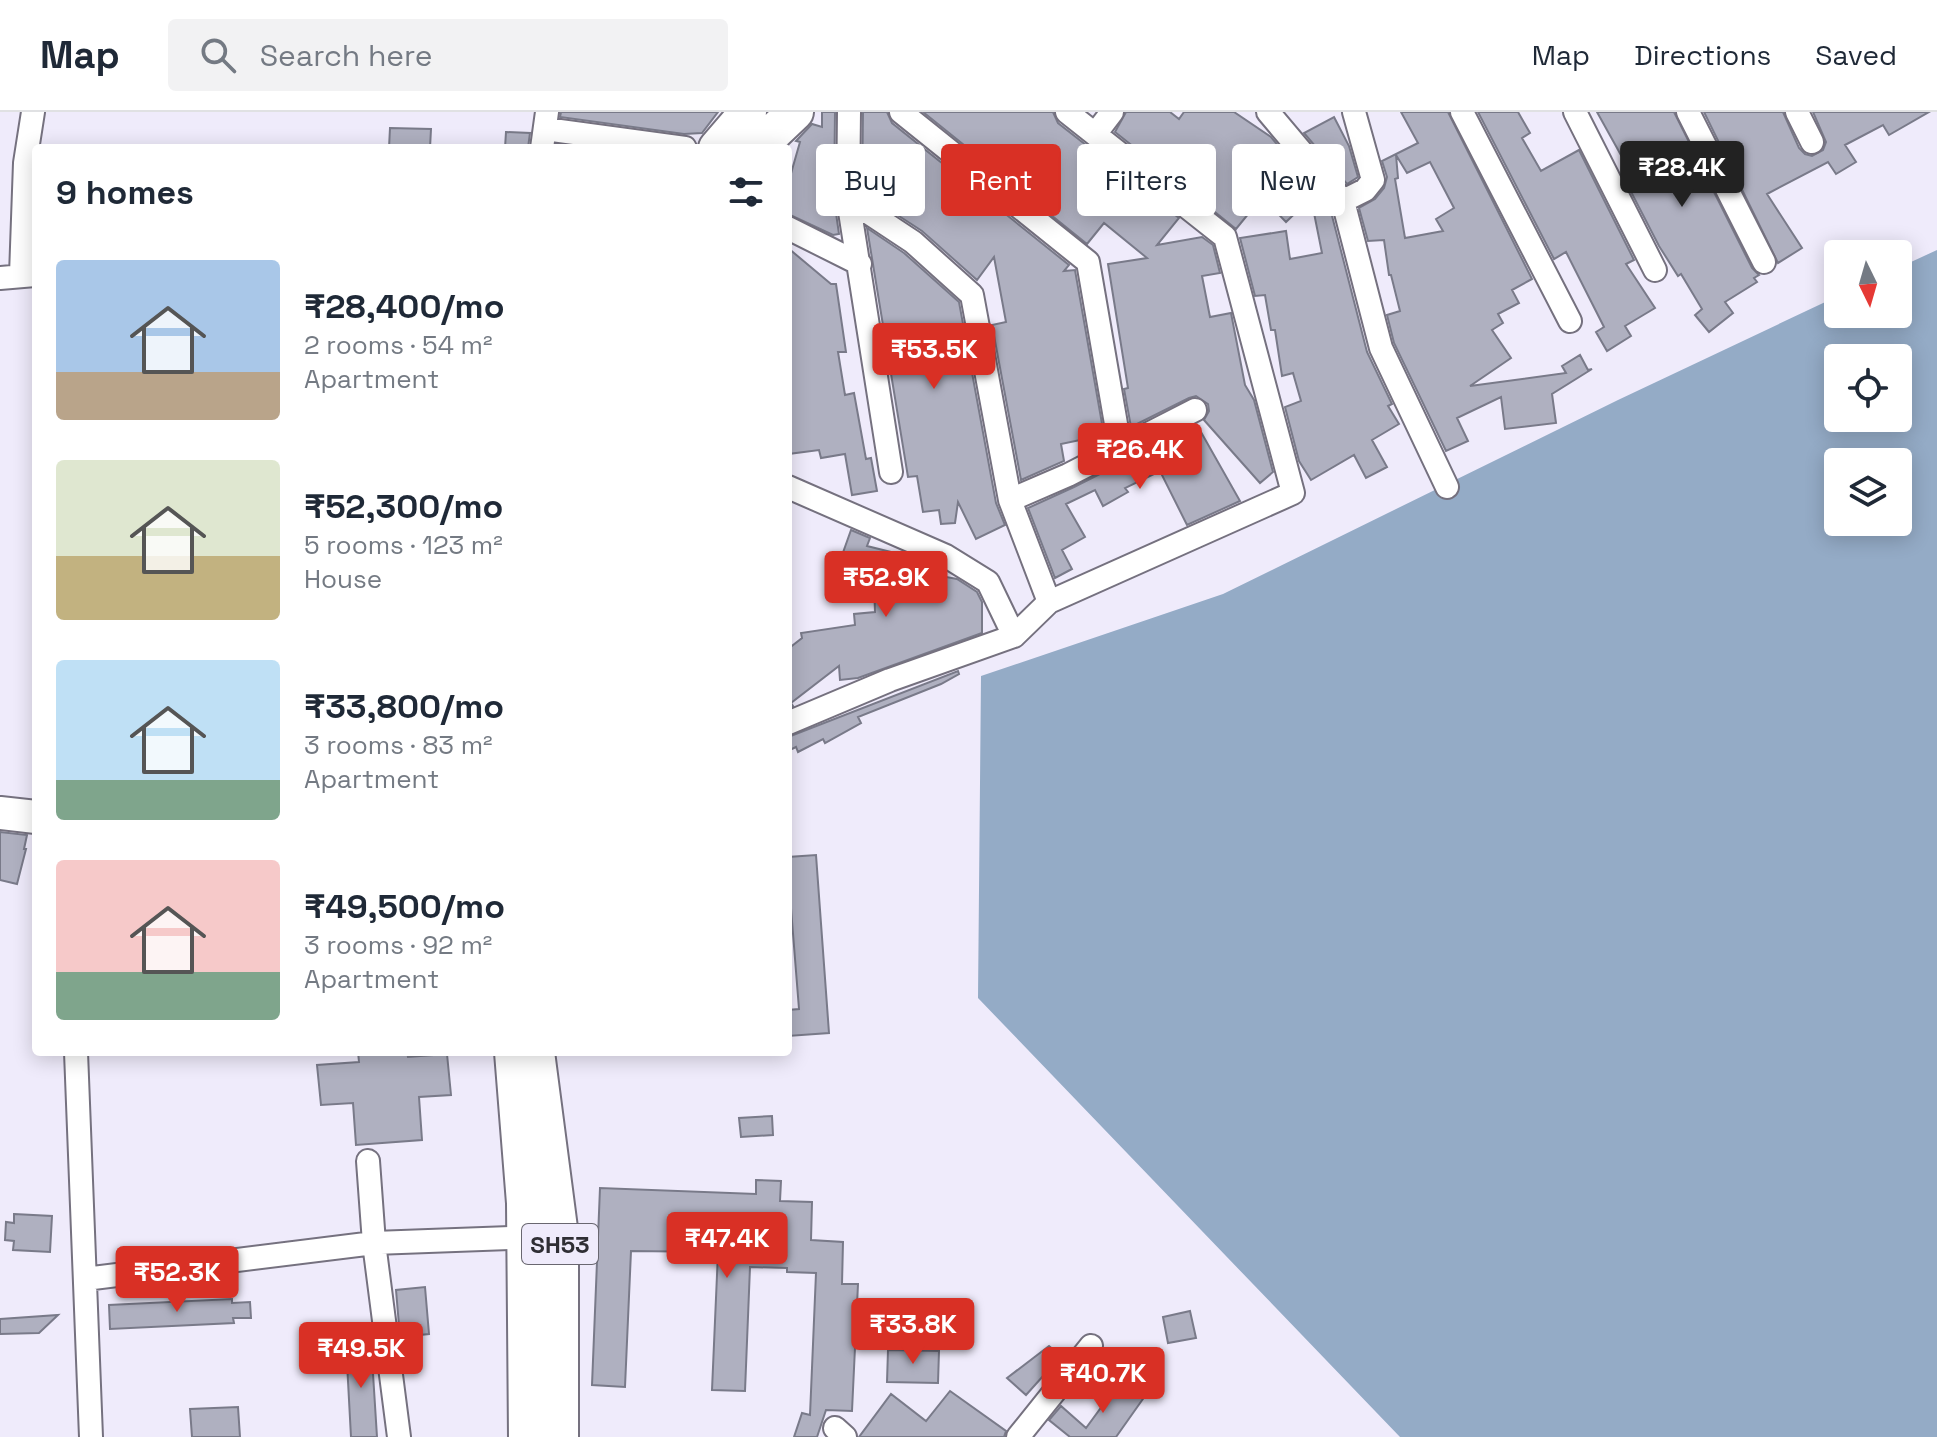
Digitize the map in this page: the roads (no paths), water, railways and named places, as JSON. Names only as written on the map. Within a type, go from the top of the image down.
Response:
[{"type":"main road","points":[[720,144],[748,112]]},
{"type":"main road","points":[[761,144],[795,112]]},
{"type":"main road","name":"SH53","points":[[513,1056],[525,1203],[543,1236],[527,1437]]},
{"type":"main road","name":"SH53","points":[[536,1056],[543,1236],[560,1437]]},
{"type":"street","points":[[19,276],[25,163],[33,112]]},
{"type":"street","points":[[849,112],[849,144]]},
{"type":"street","points":[[901,112],[1088,262],[1120,447]]},
{"type":"street","points":[[792,721],[890,680],[1014,636],[1049,602],[1293,493],[1225,237],[1067,112]]},
{"type":"street","points":[[1096,133],[1112,112]]},
{"type":"street","points":[[1268,112],[1295,144]]},
{"type":"street","points":[[1345,200],[1365,190],[1373,180],[1354,112]]},
{"type":"street","points":[[1462,112],[1570,321]]},
{"type":"street","points":[[1575,112],[1655,270]]},
{"type":"street","points":[[1688,112],[1764,262]]},
{"type":"street","points":[[1797,112],[1812,142]]},
{"type":"street","points":[[545,130],[654,144]]},
{"type":"street","points":[[1345,209],[1381,348],[1447,487]]},
{"type":"street","points":[[851,216],[891,472]]},
{"type":"street","points":[[874,216],[913,242],[972,295],[1010,500],[1049,602]]},
{"type":"street","points":[[792,230],[860,264]]},
{"type":"street","points":[[1010,500],[1068,475],[1195,410]]},
{"type":"street","points":[[792,489],[946,556],[988,582],[1014,636]]},
{"type":"street","points":[[0,813],[32,817]]},
{"type":"street","points":[[76,1056],[91,1437]]},
{"type":"street","points":[[368,1161],[374,1243],[399,1437]]},
{"type":"street","points":[[85,1279],[374,1243],[543,1236]]},
{"type":"street","points":[[1018,1437],[1091,1346]]},
{"type":"water","points":[[1937,250],[1937,1437],[1400,1437],[978,998],[981,676],[1223,594],[1824,303],[1824,328],[1912,328],[1912,262]]}]
